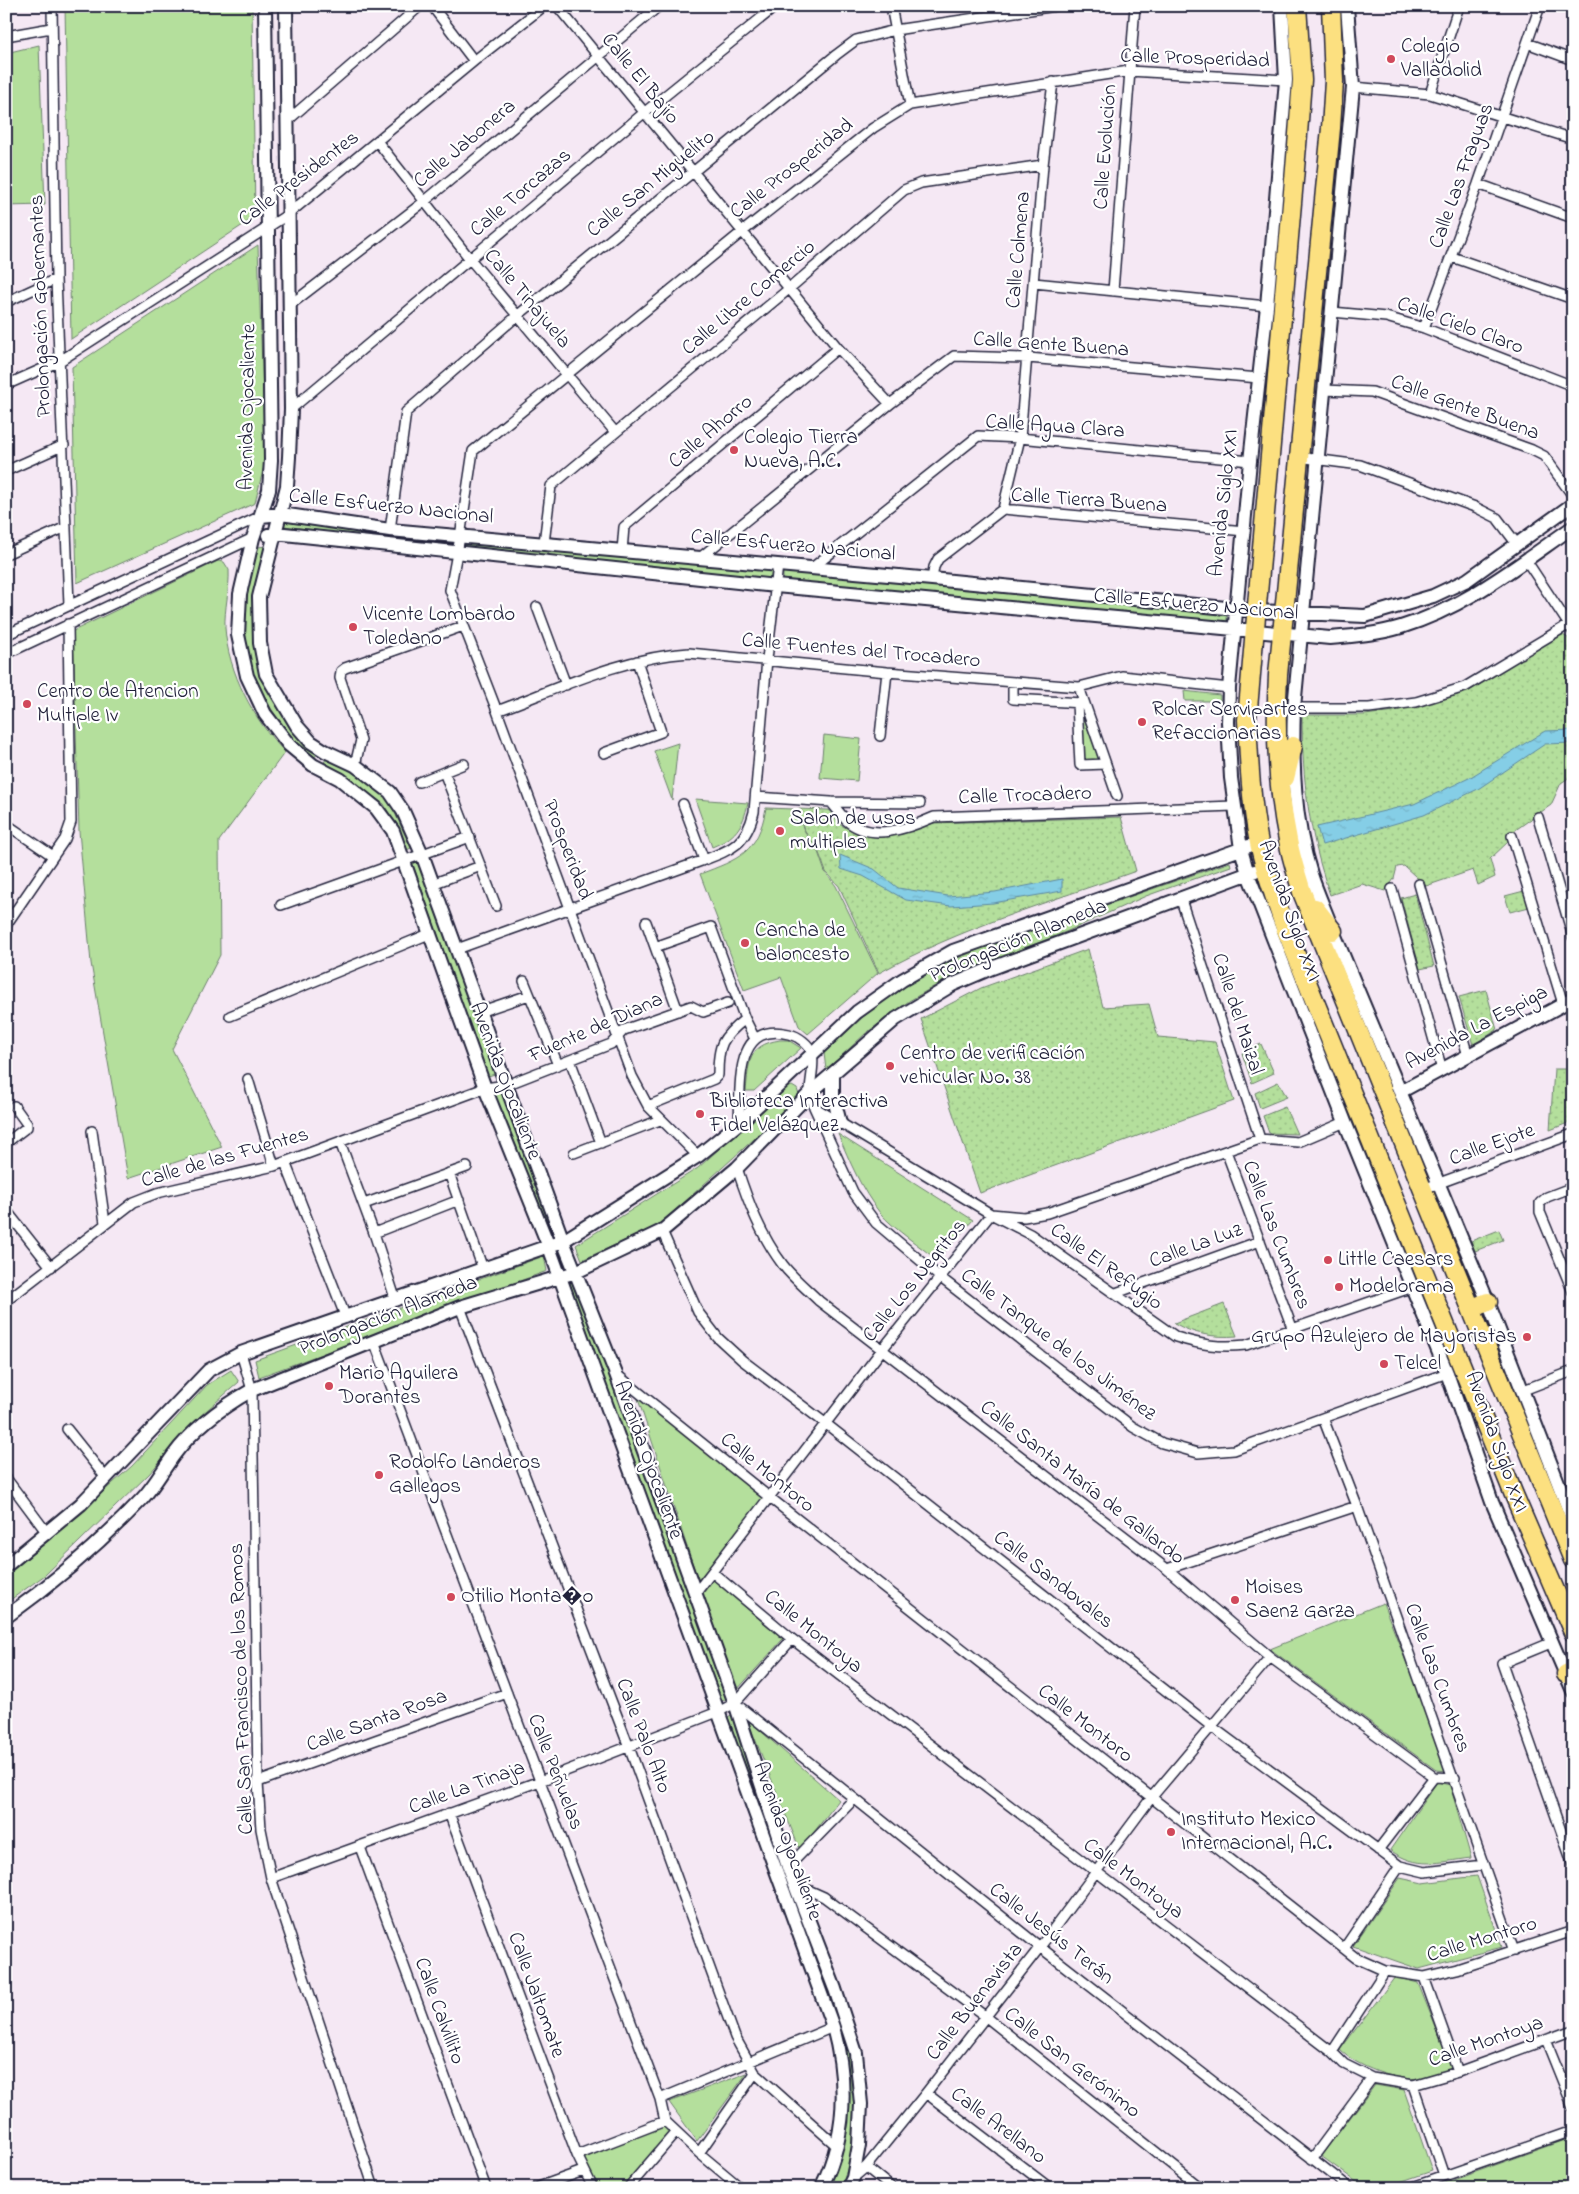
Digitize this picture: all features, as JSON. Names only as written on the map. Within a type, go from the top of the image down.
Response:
[{"type":"highway","name":"Avenida Siglo XXI","points":[[1297,6],[1302,80],[1299,125],[1246,720],[1250,784],[1259,842],[1256,871],[1287,933],[1402,1238],[1573,1632]]},
{"type":"highway","name":"Avenida Siglo XXI","points":[[1330,6],[1334,81],[1331,128],[1298,456],[1276,721],[1281,796],[1288,841],[1302,892],[1480,1305],[1573,1560]]},
{"type":"highway","points":[[1281,796],[1293,746]]},
{"type":"highway","points":[[1302,892],[1333,931]]},
{"type":"main road","name":"Avenida Ojocaliente","points":[[265,6],[271,460],[269,490],[253,538],[240,594],[238,635],[247,676],[265,714],[289,745],[313,765],[340,779],[376,808],[393,831],[485,1088],[560,1276],[720,1711],[833,2027],[841,2064],[843,2121],[838,2146],[821,2188]]},
{"type":"main road","name":"Avenida Ojocaliente","points":[[286,6],[287,215],[291,409],[287,486],[259,597],[260,643],[266,674],[283,705],[302,732],[325,751],[355,765],[390,792],[403,811],[422,854],[563,1241],[616,1374],[735,1703],[788,1867],[856,2053],[861,2104],[859,2145],[851,2183]]},
{"type":"main road","name":"Avenida Siglo XXI","points":[[1282,6],[1286,80],[1267,306],[1250,461],[1245,531],[1235,608],[1229,688],[1229,750],[1234,806],[1241,849],[1256,871],[1345,1122],[1402,1238],[1413,1287],[1447,1373],[1489,1493],[1553,1642],[1569,1672],[1573,1691]]},
{"type":"main road","name":"Avenida Siglo XXI","points":[[1347,6],[1353,87],[1302,613],[1294,708],[1293,746],[1301,830],[1311,873],[1400,1092],[1430,1186]]},
{"type":"main road","name":"Calle Esfuerzo Nacional","points":[[261,516],[281,514],[390,530],[932,579],[1257,611],[1364,616],[1433,596],[1467,580],[1516,543],[1573,504]]},
{"type":"main road","name":"Calle Esfuerzo Nacional","points":[[253,538],[275,533],[457,554],[776,586],[1330,638],[1368,635],[1401,628],[1436,615],[1472,596],[1573,527]]},
{"type":"main road","name":"Prolongación Alameda","points":[[6,1566],[81,1504],[209,1370],[241,1354],[563,1241],[698,1156],[739,1123],[857,1012],[902,980],[953,951],[1259,842]]},
{"type":"main road","name":"Prolongación Alameda","points":[[6,1617],[44,1590],[120,1520],[143,1497],[187,1440],[228,1404],[252,1390],[460,1307],[576,1272],[662,1231],[737,1168],[810,1093],[896,1019],[952,985],[992,968],[1256,871]]},
{"type":"main road","name":"Avenida La Espiga","points":[[1400,1092],[1568,1002]]},
{"type":"main road","points":[[832,1074],[833,1095],[840,1122]]},
{"type":"main road","name":"Avenida Siglo XXI","points":[[1480,1305],[1521,1391],[1573,1521]]},
{"type":"street","name":"Prolongación Gobernantes","points":[[52,6],[56,279],[69,605]]},
{"type":"street","points":[[287,121],[420,6]]},
{"type":"street","points":[[432,6],[474,61]]},
{"type":"street","name":"Calle Presidentes","points":[[6,386],[60,361],[287,215],[544,6]]},
{"type":"street","name":"Calle El Bajío","points":[[557,6],[838,348],[890,404]]},
{"type":"street","name":"Calle Jabonera","points":[[290,305],[425,201],[659,6]]},
{"type":"street","name":"Calle Torcazas","points":[[291,409],[645,112],[776,6]]},
{"type":"street","points":[[891,6],[910,105]]},
{"type":"street","name":"Calle San Miguelito","points":[[390,530],[406,412],[517,316],[856,40],[895,30],[1056,6]]},
{"type":"street","name":"Calle Evolución","points":[[1112,291],[1135,6]]},
{"type":"street","points":[[1430,94],[1459,6]]},
{"type":"street","name":"Calle Las Fraguas","points":[[1424,328],[1452,257],[1540,6]]},
{"type":"street","points":[[6,36],[52,28]]},
{"type":"street","points":[[1527,44],[1573,60]]},
{"type":"street","name":"Calle Prosperidad","points":[[460,536],[473,451],[873,128],[910,105],[1129,71],[1286,80]]},
{"type":"street","name":"Calle Colmena","points":[[1003,509],[1020,438],[1053,82]]},
{"type":"street","points":[[1353,87],[1430,94],[1573,139]]},
{"type":"street","name":"Calle Tinajuela","points":[[377,141],[470,259],[568,374],[614,432]]},
{"type":"street","name":"Calle Libre Comercio","points":[[544,544],[551,486],[790,288],[904,190],[921,183],[1044,165]]},
{"type":"street","points":[[1478,184],[1573,218]]},
{"type":"street","points":[[1452,257],[1573,299]]},
{"type":"street","points":[[6,302],[56,279]]},
{"type":"street","points":[[1034,283],[1267,306]]},
{"type":"street","name":"Calle Cielo Claro","points":[[1332,312],[1386,316],[1424,328],[1573,386]]},
{"type":"street","name":"Calle Ahorro","points":[[622,551],[624,527],[838,348]]},
{"type":"street","name":"Calle Gente Buena","points":[[702,558],[890,404],[954,356],[1028,358],[1259,378]]},
{"type":"street","name":"Calle Gente Buena","points":[[1324,390],[1372,392],[1532,450],[1544,456],[1573,496]]},
{"type":"street","name":"Calle Agua Clara","points":[[812,568],[978,436],[1020,438],[1250,461]]},
{"type":"street","points":[[6,471],[64,444]]},
{"type":"street","points":[[1298,456],[1360,465],[1475,507],[1498,518],[1516,543]]},
{"type":"street","name":"Calle Tierra Buena","points":[[932,579],[934,567],[938,559],[1003,509],[1245,531]]},
{"type":"street","name":"Calle Esfuerzo Nacional","points":[[6,636],[261,516]]},
{"type":"street","points":[[6,554],[66,527]]},
{"type":"street","name":"Prosperidad","points":[[460,536],[450,590],[497,711],[632,1076],[648,1106],[698,1156]]},
{"type":"street","name":"Calle Esfuerzo Nacional","points":[[6,654],[253,538]]},
{"type":"street","points":[[1294,708],[1369,708],[1416,702],[1465,688],[1571,626],[1526,560]]},
{"type":"street","points":[[457,949],[704,860],[738,844],[750,828],[756,797],[767,659],[778,565]]},
{"type":"street","points":[[537,607],[566,685]]},
{"type":"street","points":[[6,925],[10,911],[65,839],[71,822],[68,624]]},
{"type":"street","points":[[355,765],[361,740],[340,678],[341,671],[463,626]]},
{"type":"street","name":"Calle Fuentes del Trocadero","points":[[497,711],[636,661],[662,655],[689,653],[1079,688],[1122,676],[1229,688]]},
{"type":"street","points":[[604,752],[660,732],[636,661]]},
{"type":"street","points":[[880,736],[886,672]]},
{"type":"street","points":[[1013,683],[1013,699],[1080,703]]},
{"type":"street","points":[[1079,688],[1080,766],[1106,764]]},
{"type":"street","points":[[1080,703],[1106,764],[1117,796]]},
{"type":"street","points":[[419,782],[464,764]]},
{"type":"street","points":[[444,772],[496,906]]},
{"type":"street","points":[[756,797],[831,802],[920,803]]},
{"type":"street","name":"Calle Trocadero","points":[[831,802],[847,820],[866,831],[886,832],[905,828],[934,817],[1234,806]]},
{"type":"street","points":[[683,804],[704,860]]},
{"type":"street","points":[[1538,817],[1573,936]]},
{"type":"street","points":[[6,824],[53,856]]},
{"type":"street","points":[[1512,836],[1568,1002]]},
{"type":"street","points":[[281,905],[470,837]]},
{"type":"street","points":[[432,884],[480,866]]},
{"type":"street","points":[[1419,884],[1468,1056]]},
{"type":"street","points":[[1392,888],[1442,1070]]},
{"type":"street","name":"Calle del Maizal","points":[[1181,900],[1260,1139]]},
{"type":"street","points":[[646,922],[678,1011]]},
{"type":"street","points":[[655,947],[711,927],[745,1019],[755,1039]]},
{"type":"street","points":[[230,1016],[429,934]]},
{"type":"street","points":[[524,981],[558,1065]]},
{"type":"street","points":[[479,1012],[529,995]]},
{"type":"street","name":"Fuente de Diana","points":[[506,1085],[611,1044],[624,1030],[690,1006],[703,1012],[728,1003]]},
{"type":"street","points":[[648,1106],[714,1079],[718,1075],[718,1054],[722,1042],[729,1032],[745,1019]]},
{"type":"street","points":[[739,1123],[741,1066],[746,1051],[755,1039],[772,1032],[795,1036],[804,1041],[812,1054],[810,1093],[814,1107]]},
{"type":"street","points":[[570,1060],[601,1143]]},
{"type":"street","points":[[248,1079],[274,1166]]},
{"type":"street","name":"Calle de las Fuentes","points":[[6,1301],[134,1202],[157,1193],[274,1166],[485,1088],[506,1085]]},
{"type":"street","points":[[6,1143],[27,1127],[14,1106]]},
{"type":"street","name":"Calle El Refugio","points":[[814,1107],[991,1214],[1030,1234],[1176,1337],[1202,1345],[1224,1348],[1246,1345],[1413,1287]]},
{"type":"street","name":"Calle Tanque de los Jiménez","points":[[814,1107],[846,1179],[863,1208],[895,1241],[1133,1427],[1162,1444],[1198,1453],[1234,1450],[1447,1373]]},
{"type":"street","points":[[574,1153],[660,1120]]},
{"type":"street","points":[[1260,1139],[1298,1142],[1345,1122]]},
{"type":"street","points":[[92,1132],[105,1223]]},
{"type":"street","name":"Calle Ejote","points":[[1430,1186],[1573,1134]]},
{"type":"street","name":"Calle Los Negritos","points":[[695,1594],[881,1350],[991,1214],[1024,1217],[1047,1213],[1260,1139]]},
{"type":"street","points":[[340,1142],[364,1204],[396,1301]]},
{"type":"street","name":"Calle Las Cumbres","points":[[1226,1151],[1293,1330]]},
{"type":"street","points":[[285,1162],[346,1318]]},
{"type":"street","points":[[364,1204],[467,1167]]},
{"type":"street","name":"Calle Santa María de Gallardo","points":[[737,1168],[750,1209],[784,1266],[819,1301],[1167,1569],[1270,1657],[1434,1777]]},
{"type":"street","points":[[448,1173],[483,1269]]},
{"type":"street","points":[[1573,1187],[1547,1197],[1540,1202],[1540,1212],[1570,1275],[1573,1292]]},
{"type":"street","points":[[374,1233],[459,1200]]},
{"type":"street","points":[[6,1210],[51,1267]]},
{"type":"street","name":"Calle Sandovales","points":[[662,1231],[698,1312],[718,1338],[742,1360],[826,1423],[1211,1726],[1400,1866],[1425,1872],[1483,1865]]},
{"type":"street","name":"Calle La Luz","points":[[1116,1293],[1260,1241]]},
{"type":"street","name":"Calle Palo Alto","points":[[460,1307],[629,1747],[735,2037],[754,2072],[838,2146]]},
{"type":"street","name":"Calle Peñuelas","points":[[374,1341],[660,2099],[665,2121]]},
{"type":"street","name":"Calle San Francisco de los Romos","points":[[241,1354],[252,1390],[258,1782],[261,1829],[270,1878],[374,2188]]},
{"type":"street","points":[[1521,1391],[1573,1371]]},
{"type":"street","name":"Calle Montoro","points":[[616,1374],[1151,1798],[1345,1947],[1356,1958],[1385,1971],[1424,1977],[1457,1969],[1573,1931]]},
{"type":"street","name":"Calle Las Cumbres","points":[[1323,1418],[1357,1506],[1455,1778],[1483,1865],[1514,1951]]},
{"type":"street","points":[[66,1429],[106,1478]]},
{"type":"street","points":[[6,1478],[47,1533]]},
{"type":"street","points":[[1167,1569],[1357,1506]]},
{"type":"street","name":"Calle Montoya","points":[[712,1572],[792,1639],[1094,1872],[1332,2052],[1344,2064],[1372,2078],[1413,2085],[1458,2072],[1573,2030]]},
{"type":"street","name":"Calle La Tinaja","points":[[270,1878],[449,1814],[720,1711],[735,1703],[792,1639]]},
{"type":"street","points":[[1553,1642],[1502,1663],[1573,1865]]},
{"type":"street","name":"Calle Buenavista","points":[[851,2183],[926,2093],[1040,1947],[1094,1872],[1151,1798],[1270,1657]]},
{"type":"street","name":"Calle Santa Rosa","points":[[258,1782],[507,1693]]},
{"type":"street","name":"Calle Jesús Terán","points":[[735,1703],[1040,1947],[1350,2188]]},
{"type":"street","points":[[1378,1850],[1434,1777],[1455,1778]]},
{"type":"street","points":[[788,1867],[854,1799]]},
{"type":"street","name":"Calle Jaltomate","points":[[449,1814],[583,2171],[591,2187]]},
{"type":"street","name":"Calle Calvillito","points":[[360,1847],[486,2188]]},
{"type":"street","points":[[1345,1947],[1400,1866]]},
{"type":"street","name":"Calle San Gerónimo","points":[[795,1884],[824,1897],[985,2016],[1201,2188]]},
{"type":"street","points":[[1332,2052],[1385,1971]]},
{"type":"street","points":[[1424,1977],[1458,2072]]},
{"type":"street","points":[[660,2099],[833,2027]]},
{"type":"street","points":[[1546,2040],[1573,2107]]},
{"type":"street","points":[[700,2153],[754,2072]]},
{"type":"street","points":[[1312,2158],[1372,2078]]},
{"type":"street","points":[[1413,2085],[1444,2176]]},
{"type":"street","name":"Calle Arellano","points":[[926,2093],[1050,2188]]},
{"type":"street","points":[[577,2155],[665,2121],[741,2188]]},
{"type":"street","points":[[1410,2188],[1573,2131]]},
{"type":"street","points":[[628,2188],[676,2132]]},
{"type":"street","points":[[866,2167],[892,2188]]},
{"type":"street","points":[[536,2188],[583,2171]]},
{"type":"green space","points":[[65,6],[252,6],[255,217],[71,339]]},
{"type":"green space","points":[[39,45],[45,205],[6,206],[6,53]]},
{"type":"green space","points":[[258,245],[265,462],[255,503],[77,583],[72,367]]},
{"type":"green space","points":[[285,519],[450,542],[450,548],[284,526]]},
{"type":"green space","points":[[463,540],[772,569],[770,581],[462,550]]},
{"type":"green space","points":[[266,546],[254,593],[253,623],[255,646],[319,753],[312,759],[289,733],[272,709],[259,686],[250,662],[246,637],[246,610],[250,580],[258,547]]},
{"type":"green space","points":[[218,561],[224,562],[229,570],[225,628],[231,662],[244,695],[253,711],[285,752],[219,841],[220,955],[172,1049],[222,1147],[128,1178],[91,963],[79,831],[73,631]]},
{"type":"green space","points":[[783,571],[1227,612],[1227,623],[783,583]]},
{"type":"green space","points":[[1563,635],[1573,645],[1573,775],[1561,783],[1551,805],[1514,831],[1509,841],[1490,859],[1495,877],[1478,885],[1473,870],[1426,886],[1404,866],[1397,867],[1394,879],[1385,891],[1362,884],[1330,895],[1317,850],[1308,806],[1303,762],[1302,715],[1365,715],[1395,711],[1448,698],[1469,691],[1557,636]]},
{"type":"green space","points":[[1184,691],[1220,695],[1220,701],[1185,701]]},
{"type":"green space","points":[[1083,716],[1099,759],[1099,760],[1084,760]]},
{"type":"green space","points":[[824,735],[861,739],[857,781],[820,778]]},
{"type":"green space","points":[[678,743],[672,800],[654,751]]},
{"type":"green space","points":[[328,757],[364,780],[389,800],[411,848],[407,850],[384,804],[324,762]]},
{"type":"green space","points":[[695,799],[748,803],[744,819],[737,831],[727,840],[712,847]]},
{"type":"green space","points":[[766,808],[794,809],[808,838],[816,846],[825,872],[836,886],[878,973],[808,1034],[799,1026],[781,977],[744,990],[700,874],[726,864],[745,852],[752,845],[758,835]]},
{"type":"green space","points":[[795,809],[829,810],[841,825],[858,834],[883,837],[934,823],[1121,817],[1136,871],[973,929],[941,942],[879,973],[839,886],[826,872],[816,845],[808,837]]},
{"type":"green space","points":[[418,861],[495,1074],[488,1076],[412,862]]},
{"type":"green space","points":[[1230,862],[1231,866],[1146,896],[1068,931],[947,979],[909,1001],[865,1034],[826,1070],[824,1053],[860,1019],[901,988],[937,967],[982,948]]},
{"type":"green space","points":[[1524,891],[1529,907],[1510,912],[1505,896]]},
{"type":"green space","points":[[1415,894],[1434,966],[1420,969],[1401,898]]},
{"type":"green space","points":[[1088,949],[1103,1007],[1149,1004],[1158,1037],[1215,1042],[1234,1101],[980,1193],[921,1019],[981,988]]},
{"type":"green space","points":[[1486,990],[1497,1030],[1473,1045],[1459,997]]},
{"type":"green space","points":[[788,1040],[801,1048],[754,1091],[746,1091],[749,1064],[756,1051],[769,1042]]},
{"type":"green space","points":[[1261,1044],[1274,1073],[1252,1083],[1242,1053]]},
{"type":"green space","points":[[1568,1063],[1573,1063],[1573,1121],[1550,1130],[1554,1069],[1568,1069]]},
{"type":"green space","points":[[1278,1082],[1287,1097],[1260,1108],[1255,1093]]},
{"type":"green space","points":[[792,1086],[797,1089],[799,1095],[796,1101],[659,1225],[582,1260],[576,1245],[698,1168],[786,1088]]},
{"type":"green space","points":[[502,1089],[555,1235],[550,1236],[494,1092]]},
{"type":"green space","points":[[1285,1107],[1297,1134],[1269,1133],[1263,1116]]},
{"type":"green space","points":[[838,1134],[973,1220],[937,1260],[900,1232],[880,1213],[862,1185]]},
{"type":"green space","points":[[1499,1230],[1503,1240],[1475,1251],[1471,1241]]},
{"type":"green space","points":[[544,1256],[547,1271],[259,1377],[255,1360]]},
{"type":"green space","points":[[574,1280],[728,1699],[721,1701],[567,1282]]},
{"type":"green space","points":[[1224,1304],[1237,1336],[1204,1334],[1174,1323]]},
{"type":"green space","points":[[231,1370],[239,1382],[199,1417],[149,1474],[45,1575],[6,1603],[6,1575],[47,1542],[132,1466],[207,1385]]},
{"type":"green space","points":[[636,1393],[766,1500],[698,1580]]},
{"type":"green space","points":[[713,1580],[783,1639],[736,1691],[702,1595]]},
{"type":"green space","points":[[1383,1603],[1449,1771],[1436,1770],[1270,1649]]},
{"type":"green space","points":[[733,1714],[790,1887],[842,2026],[849,2054],[855,2109],[854,2148],[841,2188],[827,2188],[836,2172],[849,2123],[846,2088],[726,1718]]},
{"type":"green space","points":[[747,1719],[839,1800],[800,1850]]},
{"type":"green space","points":[[1437,1782],[1450,1785],[1471,1858],[1429,1863],[1410,1860],[1390,1850]]},
{"type":"green space","points":[[1477,1876],[1502,1947],[1419,1969],[1353,1946],[1400,1878],[1423,1883]]},
{"type":"green space","points":[[1395,1977],[1418,1983],[1453,2070],[1419,2078],[1400,2078],[1366,2067],[1340,2050]]},
{"type":"green space","points":[[747,2073],[697,2141],[669,2102]]},
{"type":"green space","points":[[1375,2085],[1404,2090],[1432,2171],[1382,2188],[1365,2188],[1321,2156]]},
{"type":"green space","points":[[664,2125],[669,2133],[623,2188],[600,2188],[594,2181],[583,2159]]},
{"type":"green space","points":[[1571,2138],[1573,2143],[1573,2188],[1431,2188]]},
{"type":"water","points":[[1573,730],[1573,743],[1545,744],[1478,789],[1424,815],[1322,845],[1317,827],[1414,804],[1469,778],[1545,731]]},
{"type":"water","points":[[840,855],[874,869],[898,888],[948,896],[995,892],[1062,879],[1062,891],[993,903],[951,906],[906,900],[863,876],[841,869]]},
{"type":"place","name":"Colegio Valladolid","points":[[1391,59]]},
{"type":"place","name":"Colegio Tierra Nueva, A.C.","points":[[734,450]]},
{"type":"place","name":"Vicente Lombardo Toledano","points":[[353,627]]},
{"type":"place","name":"Centro de Atencion Multiple Iv","points":[[27,704]]},
{"type":"place","name":"Rolcar Servipartes Refaccionarias","points":[[1142,722]]},
{"type":"place","name":"Salon de usos multiples","points":[[780,831]]},
{"type":"place","name":"Cancha de baloncesto","points":[[745,943]]},
{"type":"place","name":"Centro de verificación vehicular No. 38","points":[[890,1066]]},
{"type":"place","name":"Biblioteca Interactiva Fidel Velázquez","points":[[700,1114]]},
{"type":"place","name":"Little Caesars","points":[[1328,1260]]},
{"type":"place","name":"Modelorama","points":[[1339,1287]]},
{"type":"place","name":"Grupo Azulejero de Mayoristas","points":[[1527,1337]]},
{"type":"place","name":"Telcel","points":[[1384,1364]]},
{"type":"place","name":"Mario Aguilera Dorantes","points":[[329,1386]]},
{"type":"place","name":"Rodolfo Landeros Gallegos","points":[[379,1475]]},
{"type":"place","name":"Otilio Monta�o","points":[[451,1597]]},
{"type":"place","name":"Moises Saenz Garza","points":[[1235,1600]]},
{"type":"place","name":"Instituto Mexico Internacional, A.C.","points":[[1171,1832]]}]
